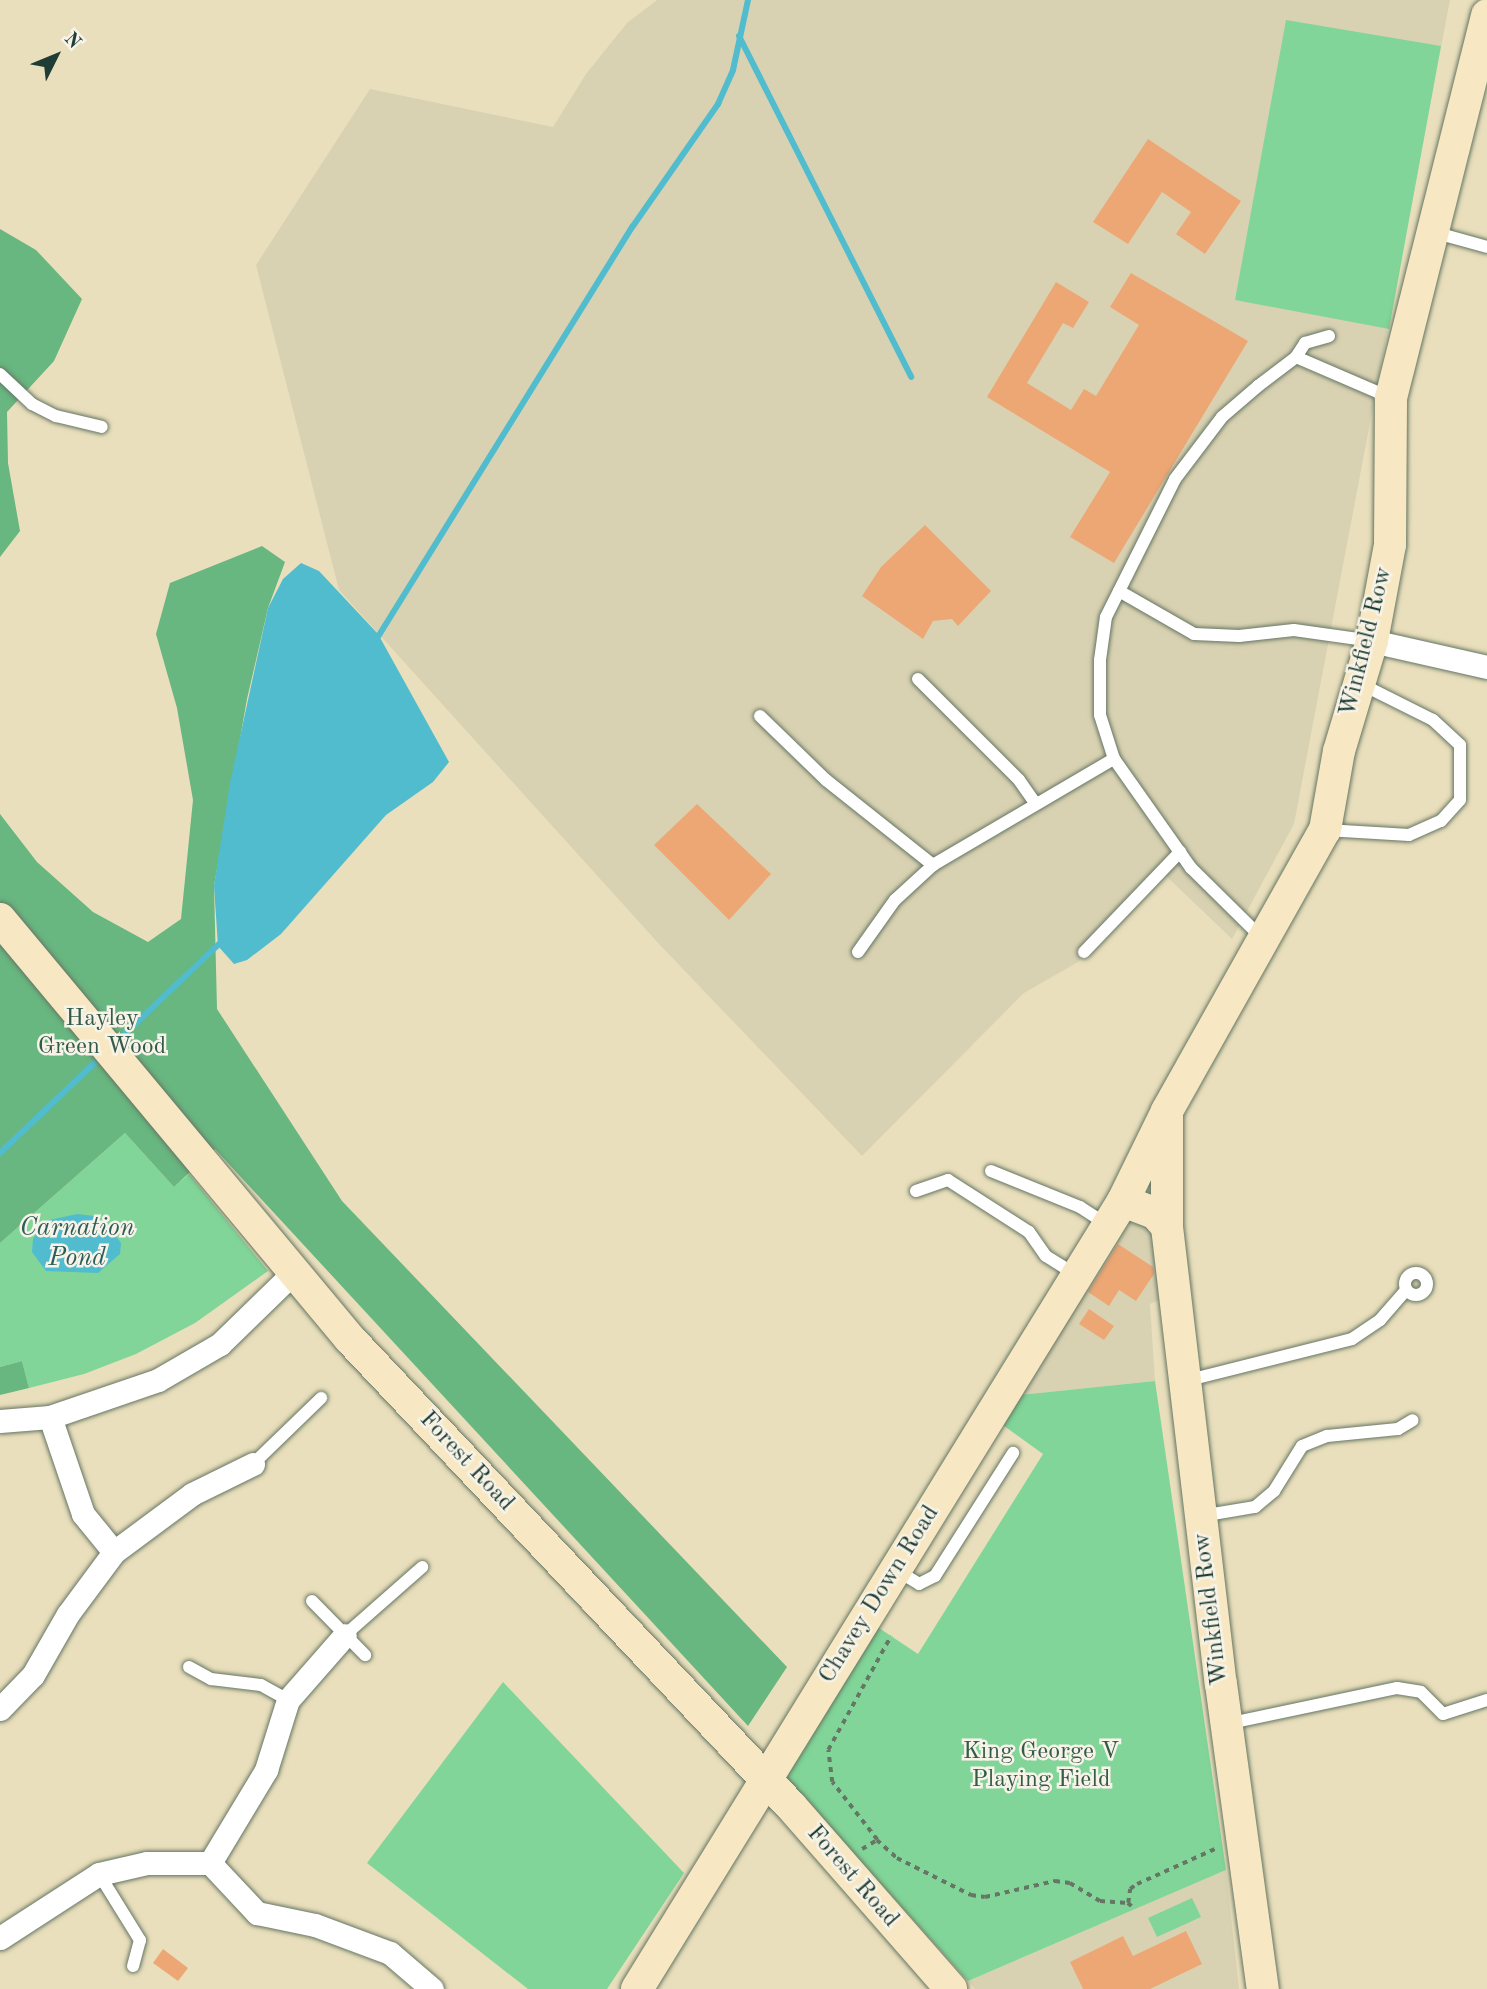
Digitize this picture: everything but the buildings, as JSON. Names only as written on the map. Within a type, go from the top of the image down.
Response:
[{"type":"main road","name":"Winkfield Row","points":[[1116,1213],[1167,1111],[1325,830],[1339,751],[1372,641],[1390,545],[1391,398],[1487,15]]},
{"type":"main road","name":"Forest Road","points":[[0,919],[350,1339],[766,1780],[951,1989]]},
{"type":"main road","name":"Winkfield Row","points":[[1167,1111],[1167,1227],[1226,1724],[1263,1989]]},
{"type":"main road","points":[[1116,1213],[1154,1213],[1167,1227]]},
{"type":"main road","name":"Chavey Down Road","points":[[637,1989],[1116,1213]]},
{"type":"street","points":[[1372,641],[1487,667]]},
{"type":"street","points":[[0,1421],[50,1417],[158,1380],[220,1344],[295,1271]]},
{"type":"street","points":[[50,1417],[83,1514],[114,1552]]},
{"type":"street","points":[[0,1709],[33,1675],[68,1614],[114,1552],[191,1494],[254,1464]]},
{"type":"street","points":[[210,1863],[266,1770],[288,1700],[345,1635]]},
{"type":"street","points":[[0,1938],[99,1874],[147,1863],[210,1863],[257,1913],[315,1925],[390,1953],[432,1989]]},
{"type":"lane","points":[[1432,232],[1487,247]]},
{"type":"lane","points":[[1264,941],[1181,852],[1114,759],[1100,715],[1100,660],[1106,617],[1175,479],[1222,417],[1296,357],[1305,343],[1329,336]]},
{"type":"lane","points":[[1296,357],[1391,398]]},
{"type":"lane","points":[[0,374],[32,404],[55,416],[103,427]]},
{"type":"lane","points":[[1119,592],[1194,634],[1294,630],[1372,641]]},
{"type":"lane","points":[[918,679],[1019,780],[1036,804]]},
{"type":"lane","points":[[1325,830],[1367,836],[1409,835],[1441,821],[1460,800],[1460,744],[1433,720],[1359,683]]},
{"type":"lane","points":[[760,716],[826,780],[933,865]]},
{"type":"lane","points":[[858,952],[895,900],[933,865],[1114,759]]},
{"type":"lane","points":[[1084,952],[1181,852]]},
{"type":"lane","points":[[991,1171],[1080,1207],[1116,1213]]},
{"type":"lane","points":[[916,1191],[948,1180],[1029,1232],[1046,1256],[1078,1275]]},
{"type":"lane","points":[[1185,1381],[1352,1339],[1380,1320],[1406,1290]]},
{"type":"lane","points":[[254,1464],[321,1398]]},
{"type":"lane","points":[[1201,1516],[1255,1507],[1274,1491],[1302,1447],[1328,1436],[1398,1429],[1413,1420]]},
{"type":"lane","points":[[895,1570],[919,1584],[935,1576],[1013,1453]]},
{"type":"lane","points":[[345,1635],[422,1567]]},
{"type":"lane","points":[[312,1601],[365,1655]]},
{"type":"lane","points":[[190,1667],[211,1679],[261,1685],[288,1700]]},
{"type":"lane","points":[[1226,1724],[1397,1688],[1421,1692],[1443,1714],[1487,1700]]},
{"type":"lane","points":[[99,1874],[140,1940],[133,1966]]},
{"type":"path","points":[[891,1636],[828,1751],[832,1782],[877,1840],[897,1858],[971,1895],[985,1897],[1055,1881],[1070,1883],[1100,1901],[1128,1903],[1135,1909]]},
{"type":"path","points":[[1128,1903],[1130,1889],[1137,1884],[1242,1837]]},
{"type":"path","points":[[839,1862],[877,1840]]},
{"type":"shaded area","points":[[657,0],[1450,0],[1294,824],[1232,939],[1164,874],[1078,962],[1024,993],[862,1156],[659,944],[339,590],[256,265],[370,89],[553,127],[586,74],[627,23]]},
{"type":"shaded area","points":[[1125,1217],[1152,1228],[1164,1298],[1150,1304],[1155,1381],[1020,1395]]},
{"type":"shaded area","points":[[1226,1870],[1239,1989],[975,1989],[968,1981]]},
{"type":"green space","points":[[1286,20],[1441,46],[1389,329],[1235,300]]},
{"type":"green space","points":[[0,229],[36,250],[82,299],[54,361],[7,412],[8,463],[20,531],[0,557]]},
{"type":"green space","name":"Hayley Green Wood","points":[[262,546],[285,562],[268,608],[247,699],[214,886],[217,1009],[342,1201],[787,1667],[748,1726],[215,1149],[174,1187],[125,1133],[0,1243],[0,814],[37,862],[93,912],[148,942],[181,919],[193,800],[177,708],[156,634],[170,583]]},
{"type":"green space","points":[[125,1133],[174,1187],[189,1174],[268,1271],[195,1323],[136,1354],[84,1374],[29,1388],[22,1361],[0,1367],[0,1243]]},
{"type":"green space","points":[[22,1361],[29,1388],[0,1395],[0,1367]]},
{"type":"green space","name":"King George V Playing Field","points":[[1155,1381],[1226,1870],[968,1981],[784,1776],[873,1624],[918,1654],[1043,1454],[1000,1423],[1020,1395]]},
{"type":"green space","points":[[503,1682],[684,1873],[607,1989],[528,1989],[367,1863]]},
{"type":"green space","points":[[1192,1898],[1201,1917],[1157,1937],[1148,1918]]},
{"type":"water","points":[[301,563],[319,571],[378,634],[449,762],[433,782],[386,815],[281,934],[247,960],[234,964],[218,946],[214,886],[230,783],[268,608],[283,579]]},
{"type":"water","name":"Carnation Pond","points":[[77,1214],[94,1216],[108,1225],[121,1243],[120,1254],[98,1273],[46,1271],[32,1252],[33,1239],[45,1221]]},
{"type":"waterway","points":[[376,640],[633,226],[718,104],[733,70],[748,0]]},
{"type":"waterway","points":[[739,36],[911,377]]},
{"type":"waterway","points":[[115,1043],[221,942]]},
{"type":"waterway","points":[[0,1153],[102,1056]]}]
